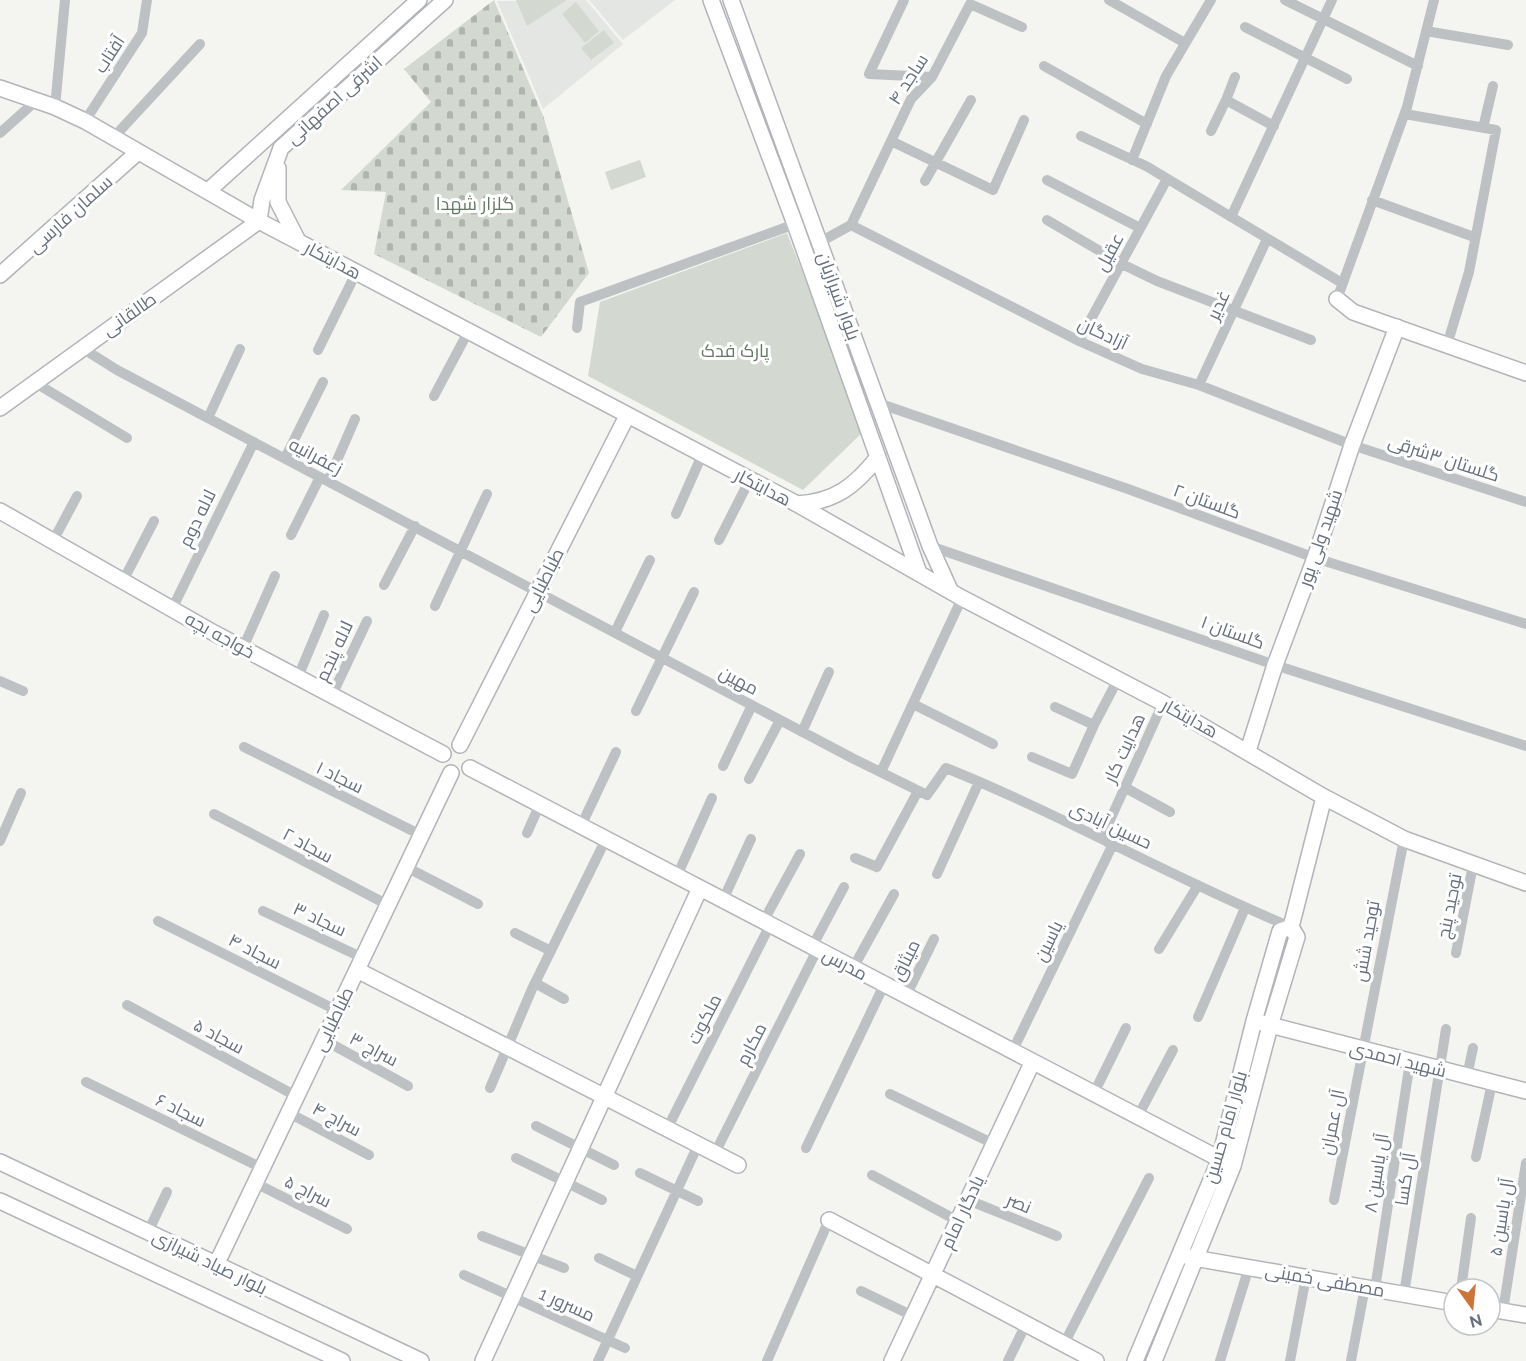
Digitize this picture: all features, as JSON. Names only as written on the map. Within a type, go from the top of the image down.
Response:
[{"type":"street","points":[[55,107],[65,0]]},
{"type":"street","name":"آفتاب","points":[[85,121],[142,33],[147,0]]},
{"type":"street","name":"اشرفی اصفهانی","points":[[208,191],[419,0]]},
{"type":"street","name":"اشرفی اصفهانی","points":[[259,221],[262,200],[281,148],[445,0]]},
{"type":"street","name":"بلوار شیرازیان","points":[[711,0],[795,224],[919,573]]},
{"type":"street","name":"بلوار شیرازیان","points":[[731,0],[930,546],[956,594]]},
{"type":"street","points":[[904,0],[869,74],[932,77]]},
{"type":"street","points":[[1109,0],[1185,43]]},
{"type":"street","points":[[1132,160],[1166,76],[1211,0]]},
{"type":"street","points":[[1285,0],[1418,66]]},
{"type":"street","points":[[1231,217],[1332,0]]},
{"type":"street","points":[[1434,0],[1405,114],[1336,299],[1353,312],[1526,372]]},
{"type":"street","name":"ساجد ۴","points":[[850,225],[911,99],[932,77],[970,4],[1022,27]]},
{"type":"street","points":[[1245,27],[1347,79]]},
{"type":"street","points":[[1426,31],[1508,45]]},
{"type":"street","points":[[114,138],[200,44]]},
{"type":"street","points":[[1044,66],[1147,124]]},
{"type":"street","points":[[1211,131],[1235,77]]},
{"type":"street","points":[[1483,128],[1493,86]]},
{"type":"street","name":"هدایتکار","points":[[0,88],[37,100],[85,121],[259,221],[797,504],[956,594],[1163,703],[1324,797],[1404,839],[1526,883]]},
{"type":"street","points":[[0,133],[37,100]]},
{"type":"street","points":[[925,181],[971,100]]},
{"type":"street","points":[[1226,100],[1274,126]]},
{"type":"street","points":[[1405,114],[1496,130],[1469,272],[1447,345]]},
{"type":"street","points":[[891,141],[993,190],[1024,120]]},
{"type":"street","points":[[1081,136],[1167,179],[1342,283]]},
{"type":"street","points":[[281,148],[276,184],[278,202],[297,241]]},
{"type":"street","name":"سلمان فارسی","points":[[0,275],[138,152]]},
{"type":"street","name":"عقیل","points":[[1079,341],[1167,179]]},
{"type":"street","points":[[1047,180],[1140,228]]},
{"type":"street","points":[[1372,200],[1474,237]]},
{"type":"street","points":[[1047,220],[1122,264],[1311,340]]},
{"type":"street","name":"طالقانی","points":[[0,408],[259,221]]},
{"type":"street","points":[[577,328],[580,302],[795,224]]},
{"type":"street","points":[[820,242],[850,225]]},
{"type":"street","name":"آزادگان","points":[[850,225],[1079,341],[1142,369],[1199,385],[1352,445]]},
{"type":"street","name":"غدیر","points":[[1199,385],[1268,239]]},
{"type":"street","points":[[318,350],[356,273]]},
{"type":"street","name":"شهید ولی پور","points":[[1248,751],[1275,665],[1315,558],[1352,445],[1397,327]]},
{"type":"street","points":[[434,396],[468,332]]},
{"type":"street","name":"زعفرانیه","points":[[82,348],[117,370],[538,591]]},
{"type":"street","points":[[208,418],[240,349]]},
{"type":"street","points":[[34,382],[127,438]]},
{"type":"street","points":[[285,458],[323,382]]},
{"type":"street","name":"گلستان ۲","points":[[878,403],[1128,489],[1315,558],[1526,624]]},
{"type":"street","name":"طباطبایی","points":[[460,744],[627,416]]},
{"type":"street","points":[[291,535],[324,479],[355,419]]},
{"type":"street","name":"لاله دوم","points":[[172,609],[254,442]]},
{"type":"street","name":"گلستان ۳شرقی","points":[[1352,445],[1526,502]]},
{"type":"street","points":[[676,514],[702,455]]},
{"type":"street","points":[[797,504],[816,503],[846,490],[861,479],[878,457]]},
{"type":"street","points":[[719,540],[749,480]]},
{"type":"street","points":[[435,606],[487,494]]},
{"type":"street","points":[[53,542],[77,496]]},
{"type":"street","name":"خواجه بچه","points":[[0,511],[243,648],[443,754]]},
{"type":"street","points":[[123,581],[154,521]]},
{"type":"street","points":[[384,585],[415,526]]},
{"type":"street","points":[[910,553],[930,546]]},
{"type":"street","name":"گلستان ۱","points":[[930,546],[1275,665],[1526,746]]},
{"type":"street","points":[[615,632],[650,561]]},
{"type":"street","points":[[243,648],[275,576]]},
{"type":"street","name":"مهین","points":[[538,591],[802,732],[923,793]]},
{"type":"street","points":[[636,711],[660,656],[694,592]]},
{"type":"street","points":[[880,772],[913,704],[956,594]]},
{"type":"street","points":[[298,677],[324,615]]},
{"type":"street","name":"لاله پنجم","points":[[332,695],[367,621]]},
{"type":"street","points":[[802,732],[829,672]]},
{"type":"street","points":[[1032,757],[1072,774],[1118,679]]},
{"type":"street","points":[[0,681],[23,691]]},
{"type":"street","name":"هدایت کار","points":[[1110,843],[1106,829],[1163,703]]},
{"type":"street","points":[[913,704],[993,744]]},
{"type":"street","points":[[723,766],[752,705]]},
{"type":"street","points":[[1055,706],[1095,725]]},
{"type":"street","points":[[749,779],[780,720]]},
{"type":"street","points":[[460,744],[472,753],[470,768],[458,775],[445,769],[443,754],[447,748],[460,744]]},
{"type":"street","name":"سجاد ۱","points":[[244,747],[421,835]]},
{"type":"street","points":[[581,826],[616,752]]},
{"type":"street","name":"مدرس","points":[[470,768],[1226,1164]]},
{"type":"street","name":"حسین آبادی","points":[[923,793],[946,768],[1245,908],[1291,927]]},
{"type":"street","name":"طباطبایی","points":[[216,1265],[451,773]]},
{"type":"street","points":[[938,874],[979,782]]},
{"type":"street","points":[[1124,788],[1170,812]]},
{"type":"street","points":[[0,841],[21,793]]},
{"type":"street","points":[[855,858],[877,867],[923,793]]},
{"type":"street","name":"بلوار امام حسین","points":[[1154,1361],[1197,1258],[1297,937],[1291,927],[1324,797]]},
{"type":"street","points":[[677,876],[712,798]]},
{"type":"street","points":[[527,833],[540,804]]},
{"type":"street","name":"سجاد ۲","points":[[214,814],[388,905]]},
{"type":"street","points":[[490,1088],[535,983],[606,839]]},
{"type":"street","points":[[723,900],[751,839]]},
{"type":"street","name":"توحید شش","points":[[1362,1050],[1404,839]]},
{"type":"street","name":"یاسین","points":[[1012,1052],[1110,843]]},
{"type":"street","name":"ملکوت","points":[[667,1129],[800,854]]},
{"type":"street","name":"توحید پنج","points":[[1456,953],[1473,865]]},
{"type":"street","points":[[406,867],[478,904]]},
{"type":"street","points":[[1159,949],[1198,885]]},
{"type":"street","name":"مکارم","points":[[715,1153],[844,887]]},
{"type":"street","points":[[483,1361],[700,888]]},
{"type":"street","points":[[852,968],[894,894]]},
{"type":"street","points":[[1198,1017],[1245,908]]},
{"type":"street","name":"سجاد ۳","points":[[263,911],[360,964]]},
{"type":"street","name":"سجاد ۴","points":[[158,921],[338,1011]]},
{"type":"street","name":"بلوار امام حسین","points":[[1135,1361],[1180,1257],[1226,1164],[1254,1021],[1280,931],[1291,927]]},
{"type":"street","points":[[515,933],[551,951]]},
{"type":"street","name":"میثاق","points":[[906,996],[934,939]]},
{"type":"street","points":[[360,964],[509,1048],[738,1165]]},
{"type":"street","points":[[535,983],[564,999]]},
{"type":"street","points":[[806,1148],[884,985]]},
{"type":"street","name":"سجاد ۵","points":[[127,1005],[296,1096]]},
{"type":"street","name":"شهید احمدی","points":[[1254,1021],[1526,1091]]},
{"type":"street","points":[[1093,1095],[1126,1028]]},
{"type":"street","name":"آل کسا","points":[[1404,1294],[1446,1029]]},
{"type":"street","name":"سراج ۳","points":[[324,1040],[408,1086]]},
{"type":"street","points":[[1467,1076],[1473,1048]]},
{"type":"street","points":[[1137,1118],[1173,1050]]},
{"type":"street","name":"آل عمران","points":[[1334,1200],[1362,1050]]},
{"type":"street","name":"آل یاسین ۸","points":[[1351,1361],[1370,1288],[1410,1062]]},
{"type":"street","name":"یادگار امام","points":[[892,1361],[1032,1063]]},
{"type":"street","name":"سجاد ۶","points":[[86,1082],[262,1168]]},
{"type":"street","points":[[1476,1156],[1492,1083]]},
{"type":"street","points":[[891,1094],[994,1144]]},
{"type":"street","name":"سراج ۴","points":[[289,1113],[369,1155]]},
{"type":"street","points":[[536,1126],[614,1165]]},
{"type":"street","points":[[598,1361],[698,1145]]},
{"type":"street","points":[[516,1158],[602,1200]]},
{"type":"street","name":"بلوار صیاد شیرازی","points":[[0,1162],[421,1361]]},
{"type":"street","name":"آل یاسین ۵","points":[[1502,1281],[1526,1163]]},
{"type":"street","points":[[640,1173],[698,1202]]},
{"type":"street","points":[[872,1175],[958,1221]]},
{"type":"street","points":[[1064,1344],[1149,1178]]},
{"type":"street","name":"سراج ۵","points":[[255,1183],[347,1229]]},
{"type":"street","points":[[148,1232],[167,1192]]},
{"type":"street","name":"نصر","points":[[968,1200],[1057,1236]]},
{"type":"street","name":"بلوار صیاد شیرازی","points":[[0,1201],[342,1361]]},
{"type":"street","points":[[1463,1277],[1471,1218]]},
{"type":"street","points":[[767,1361],[829,1220],[1096,1361]]},
{"type":"street","points":[[482,1236],[564,1268]]},
{"type":"street","name":"مصطفی خمینی","points":[[1180,1257],[1197,1258],[1442,1301]]},
{"type":"street","points":[[599,1258],[637,1276]]},
{"type":"street","points":[[1221,1361],[1249,1267]]},
{"type":"street","name":"مسرور 1","points":[[464,1275],[625,1348]]},
{"type":"street","points":[[1290,1361],[1306,1277]]},
{"type":"street","points":[[861,1291],[913,1316]]},
{"type":"street","points":[[1502,1311],[1526,1316]]},
{"type":"street","points":[[1008,1361],[1026,1324]]},
{"type":"shaded area","points":[[586,0],[623,44],[543,109],[497,1]]},
{"type":"shaded area","points":[[589,0],[675,0],[623,40]]},
{"type":"green space","name":"گلزار شهدا","points":[[494,0],[544,118],[589,273],[541,337],[374,254],[386,192],[341,190],[431,102],[404,69]]},
{"type":"green space","points":[[516,0],[567,0],[527,26]]},
{"type":"green space","points":[[576,2],[599,31],[585,43],[562,14]]},
{"type":"green space","points":[[604,30],[614,43],[591,60],[581,48]]},
{"type":"green space","points":[[640,160],[646,177],[611,190],[605,172]]},
{"type":"green space","name":"پارک فدک","points":[[787,233],[865,430],[803,490],[588,376],[600,302]]}]
